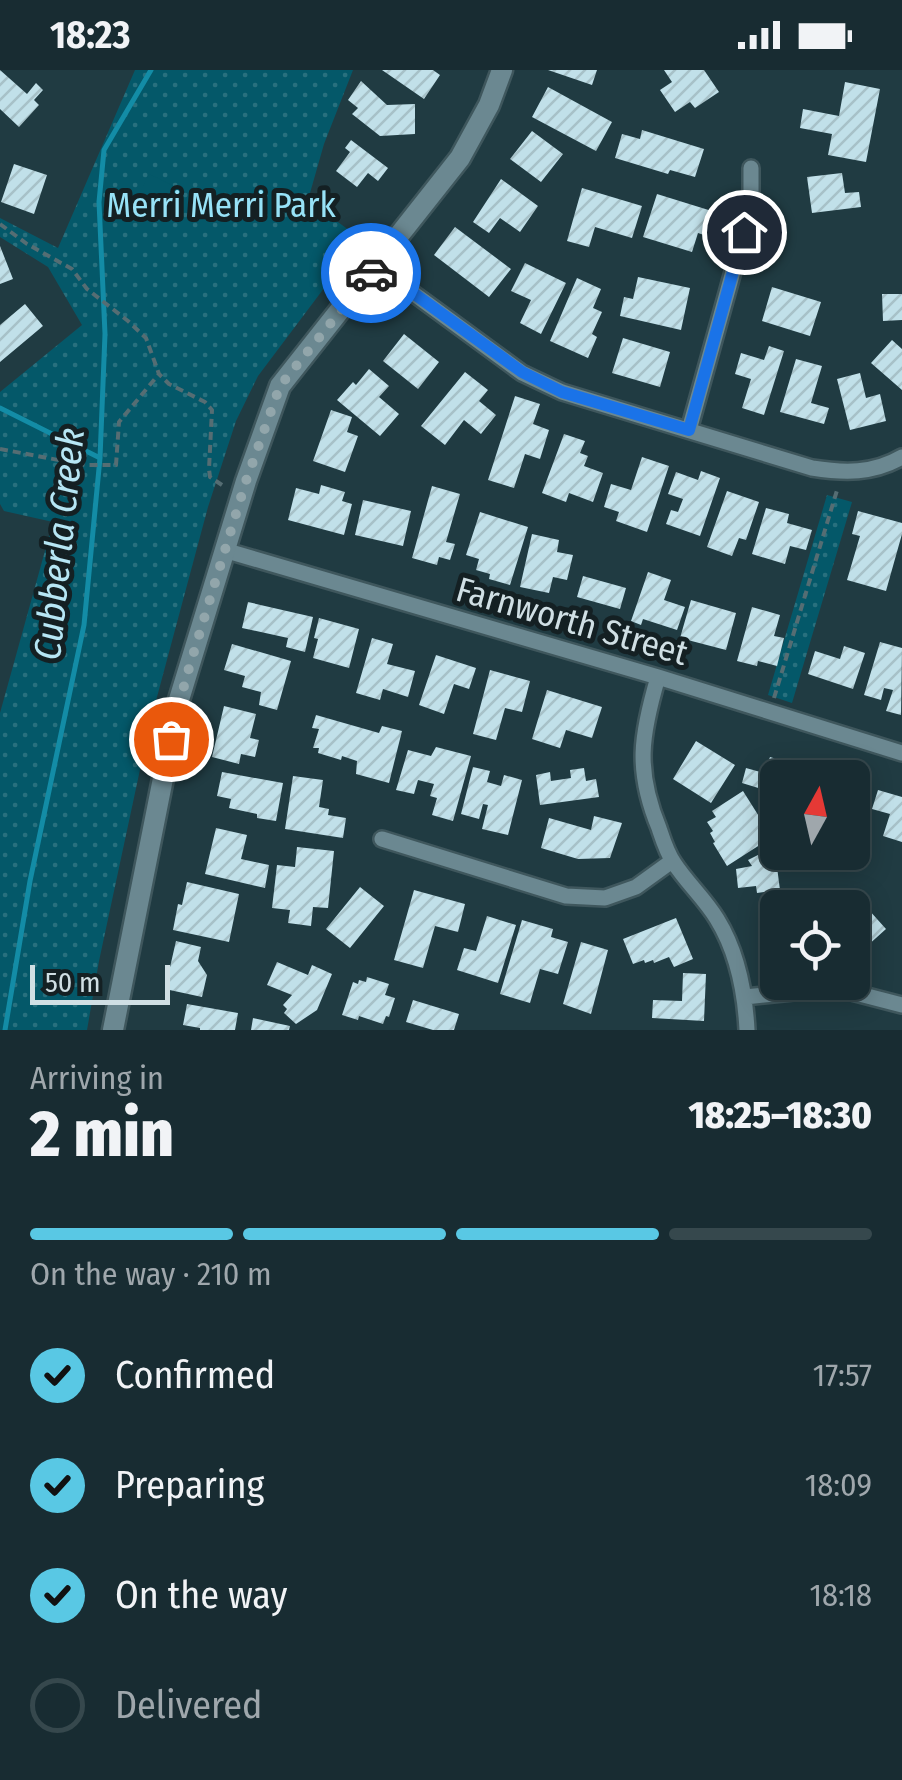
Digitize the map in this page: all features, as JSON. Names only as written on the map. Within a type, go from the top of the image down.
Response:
[{"type":"street","points":[[113,1030],[178,703],[246,481],[280,386],[460,158],[489,106],[502,70]]},
{"type":"street","points":[[689,430],[751,204],[751,168]]},
{"type":"street","points":[[376,266],[522,372],[562,392],[812,468],[842,473],[887,466],[902,457]]},
{"type":"street","name":"Farnworth Street","points":[[224,550],[902,753]]},
{"type":"street","points":[[658,677],[644,724],[642,762],[648,801],[672,860],[718,920],[737,960],[745,997],[746,1030]]},
{"type":"street","points":[[382,839],[566,896],[605,898],[636,887],[672,860]]},
{"type":"street","points":[[745,997],[844,990],[902,1004]]},
{"type":"path","points":[[0,224],[72,269],[87,289],[146,338],[158,374],[212,410],[210,477],[222,485]]},
{"type":"path","points":[[0,449],[85,465],[116,465],[120,422],[158,374]]},
{"type":"path","points":[[770,712],[842,473]]},
{"type":"green space","name":"Merri Merri Park","points":[[135,70],[353,70],[324,144],[308,200],[361,239],[258,376],[236,421],[208,507],[150,723],[87,1030],[0,1030],[0,713],[53,522],[4,511],[0,504],[0,392],[82,325],[48,267],[0,237],[0,218],[58,248]]},
{"type":"green space","points":[[149,174],[180,189],[166,219],[134,205]]},
{"type":"green space","points":[[827,495],[852,502],[792,703],[768,695]]},
{"type":"building","points":[[0,70],[27,94],[36,83],[43,90],[34,100],[39,105],[19,127],[0,109]]},
{"type":"building","points":[[382,70],[433,70],[440,75],[424,99]]},
{"type":"building","points":[[548,70],[597,70],[592,85]]},
{"type":"building","points":[[664,70],[704,70],[719,92],[695,108],[690,102],[675,112],[660,90],[672,82]]},
{"type":"building","points":[[361,81],[387,105],[415,104],[415,134],[380,136],[352,114],[358,108],[348,100]]},
{"type":"building","points":[[845,82],[880,89],[866,162],[828,155],[832,134],[800,128],[803,109],[839,116]]},
{"type":"building","points":[[548,87],[612,122],[596,151],[532,117]]},
{"type":"building","points":[[642,130],[704,149],[695,177],[670,170],[668,174],[615,158],[622,134],[640,139]]},
{"type":"building","points":[[532,131],[563,154],[541,182],[510,159]]},
{"type":"building","points":[[351,140],[388,168],[378,181],[368,173],[357,187],[336,171],[350,152],[345,148]]},
{"type":"building","points":[[14,164],[47,175],[34,214],[1,202]]},
{"type":"building","points":[[842,173],[845,193],[859,192],[861,207],[812,213],[807,177]]},
{"type":"building","points":[[501,179],[538,206],[520,232],[500,218],[489,233],[473,222]]},
{"type":"building","points":[[582,188],[642,206],[632,238],[595,227],[589,247],[567,241]]},
{"type":"building","points":[[657,194],[715,212],[707,236],[698,233],[692,252],[643,237]]},
{"type":"building","points":[[455,227],[511,269],[489,297],[434,255]]},
{"type":"building","points":[[0,246],[13,279],[0,284]]},
{"type":"building","points":[[525,263],[566,283],[541,334],[520,323],[531,300],[511,291]]},
{"type":"building","points":[[638,277],[690,288],[681,330],[620,316],[624,297],[633,299]]},
{"type":"building","points":[[577,278],[601,289],[593,308],[602,312],[592,334],[597,337],[588,358],[550,341]]},
{"type":"building","points":[[772,287],[821,302],[810,336],[762,321]]},
{"type":"building","points":[[882,294],[902,294],[902,320],[883,321]]},
{"type":"building","points":[[25,304],[43,326],[0,362],[0,325]]},
{"type":"building","points":[[404,334],[439,362],[418,389],[383,361]]},
{"type":"building","points":[[623,338],[670,352],[660,387],[612,373]]},
{"type":"building","points":[[892,340],[902,349],[902,390],[871,363]]},
{"type":"building","points":[[769,346],[784,351],[764,415],[742,408],[751,379],[735,374],[741,353],[764,360]]},
{"type":"building","points":[[796,359],[822,366],[811,403],[829,408],[824,424],[780,412]]},
{"type":"building","points":[[369,369],[389,386],[379,397],[399,414],[380,436],[337,400]]},
{"type":"building","points":[[465,372],[488,390],[479,401],[496,415],[481,434],[464,420],[445,445],[421,426]]},
{"type":"building","points":[[860,373],[866,398],[880,394],[886,421],[850,430],[837,379]]},
{"type":"building","points":[[515,396],[540,404],[533,424],[549,430],[540,459],[525,454],[514,488],[488,480]]},
{"type":"building","points":[[331,410],[352,417],[347,432],[358,436],[345,472],[313,461]]},
{"type":"building","points":[[564,434],[585,441],[580,453],[588,456],[584,466],[603,473],[593,502],[569,493],[566,502],[542,493]]},
{"type":"building","points":[[642,457],[669,466],[647,532],[616,521],[619,512],[604,507],[611,484],[631,490]]},
{"type":"building","points":[[701,471],[720,478],[700,536],[666,524],[671,510],[678,512],[683,499],[668,494],[676,472],[698,480]]},
{"type":"building","points":[[321,485],[345,492],[342,501],[352,504],[344,535],[288,520],[296,488],[319,494]]},
{"type":"building","points":[[432,486],[460,494],[446,542],[455,544],[450,560],[439,557],[437,565],[412,558]]},
{"type":"building","points":[[727,491],[759,502],[746,540],[739,538],[732,556],[707,547]]},
{"type":"building","points":[[363,500],[411,511],[403,546],[355,535]]},
{"type":"building","points":[[766,508],[789,514],[787,523],[812,530],[806,550],[790,546],[785,564],[752,554]]},
{"type":"building","points":[[858,511],[902,523],[886,591],[847,580],[860,536],[852,534]]},
{"type":"building","points":[[480,512],[528,527],[510,585],[489,579],[490,574],[476,570],[479,559],[466,555]]},
{"type":"building","points":[[532,534],[559,540],[557,552],[573,555],[567,580],[553,577],[549,593],[520,587]]},
{"type":"building","points":[[648,572],[671,580],[664,600],[685,607],[677,630],[643,619],[641,625],[631,621]]},
{"type":"building","points":[[583,576],[626,588],[620,609],[577,597]]},
{"type":"building","points":[[691,600],[736,613],[726,650],[680,638]]},
{"type":"building","points":[[248,602],[313,617],[305,652],[286,647],[288,638],[242,628]]},
{"type":"building","points":[[752,607],[780,615],[774,636],[784,638],[777,666],[737,661]]},
{"type":"building","points":[[319,618],[359,629],[349,668],[313,658]]},
{"type":"building","points":[[372,638],[393,644],[387,664],[415,671],[408,697],[383,689],[380,700],[356,693]]},
{"type":"building","points":[[880,642],[902,648],[901,715],[886,711],[893,690],[884,688],[881,700],[864,695]]},
{"type":"building","points":[[232,644],[291,661],[277,710],[259,705],[261,692],[242,687],[245,676],[224,670]]},
{"type":"building","points":[[844,646],[865,653],[853,689],[808,674],[815,651],[840,659]]},
{"type":"building","points":[[436,655],[476,668],[469,689],[454,684],[444,714],[419,705]]},
{"type":"building","points":[[490,670],[530,681],[522,712],[505,708],[496,740],[473,734]]},
{"type":"building","points":[[547,690],[602,707],[592,738],[566,730],[560,748],[532,739]]},
{"type":"building","points":[[224,706],[256,714],[250,738],[259,740],[255,757],[241,754],[239,764],[212,757]]},
{"type":"building","points":[[316,715],[379,733],[382,726],[402,731],[389,783],[356,774],[357,761],[318,753],[319,748],[313,748],[319,729],[312,728]]},
{"type":"building","points":[[696,741],[735,765],[711,803],[673,779]]},
{"type":"building","points":[[436,747],[471,756],[453,821],[432,815],[437,798],[430,796],[434,784],[418,780],[414,794],[396,790],[408,750],[431,756]]},
{"type":"building","points":[[473,767],[490,771],[487,782],[501,786],[504,775],[522,780],[508,835],[482,829],[488,805],[483,804],[479,819],[461,814]]},
{"type":"building","points":[[584,768],[586,781],[596,779],[599,797],[540,805],[536,775],[550,772],[551,781],[571,778],[570,770]]},
{"type":"building","points":[[746,768],[760,772],[760,788],[742,783]]},
{"type":"building","points":[[222,772],[283,783],[276,821],[229,808],[231,799],[217,796]]},
{"type":"building","points":[[293,776],[323,780],[319,807],[329,809],[328,815],[346,818],[343,838],[285,829]]},
{"type":"building","points":[[878,790],[902,797],[902,842],[883,836],[890,814],[872,809]]},
{"type":"building","points":[[743,791],[760,818],[760,845],[727,866],[713,843],[713,831],[707,822],[716,817],[712,811]]},
{"type":"building","points":[[594,816],[622,823],[610,858],[578,859],[541,848],[549,818],[591,830]]},
{"type":"building","points":[[216,828],[247,835],[241,859],[269,865],[265,888],[205,874]]},
{"type":"building","points":[[297,847],[334,851],[328,908],[313,907],[311,926],[288,923],[290,910],[272,908],[277,865],[295,867]]},
{"type":"building","points":[[760,854],[760,870],[777,870],[780,890],[757,893],[756,886],[738,888],[736,869],[752,866],[748,860]]},
{"type":"building","points":[[187,882],[239,894],[229,942],[173,930]]},
{"type":"building","points":[[360,887],[384,906],[350,948],[326,929]]},
{"type":"building","points":[[414,890],[465,904],[458,932],[435,926],[423,968],[394,960]]},
{"type":"building","points":[[870,911],[886,929],[870,943]]},
{"type":"building","points":[[487,916],[516,925],[498,983],[457,970],[464,948],[476,951]]},
{"type":"building","points":[[676,918],[693,959],[674,967],[669,957],[654,963],[644,960],[633,964],[623,939]]},
{"type":"building","points":[[522,920],[553,929],[551,937],[568,942],[558,974],[540,969],[530,1003],[500,994]]},
{"type":"building","points":[[176,941],[201,947],[198,961],[207,975],[202,997],[165,989]]},
{"type":"building","points":[[581,942],[608,950],[591,1014],[563,1004]]},
{"type":"building","points":[[277,962],[308,975],[312,965],[332,974],[317,1010],[296,1024],[284,1013],[287,1009],[283,1005],[292,995],[267,985]]},
{"type":"building","points":[[683,973],[706,974],[704,1021],[652,1018],[653,1000],[682,1001]]},
{"type":"building","points":[[367,977],[389,984],[385,995],[395,998],[383,1024],[342,1015],[353,982],[366,982]]},
{"type":"building","points":[[413,1000],[459,1014],[454,1030],[433,1030],[406,1022]]},
{"type":"building","points":[[187,1004],[238,1013],[235,1030],[200,1030],[183,1025]]},
{"type":"building","points":[[253,1018],[290,1026],[289,1030],[251,1030]]},
{"type":"waterway","name":"Cubberla Creek","points":[[5,1030],[30,881],[84,625],[100,458],[105,334],[99,202],[104,150],[151,70]]},
{"type":"waterway","points":[[0,408],[100,458]]},
{"type":"way so far","points":[[171,739],[178,703],[246,481],[280,386],[371,273]]},
{"type":"route","points":[[371,273],[376,266],[522,372],[562,392],[689,430],[744,232]]}]
